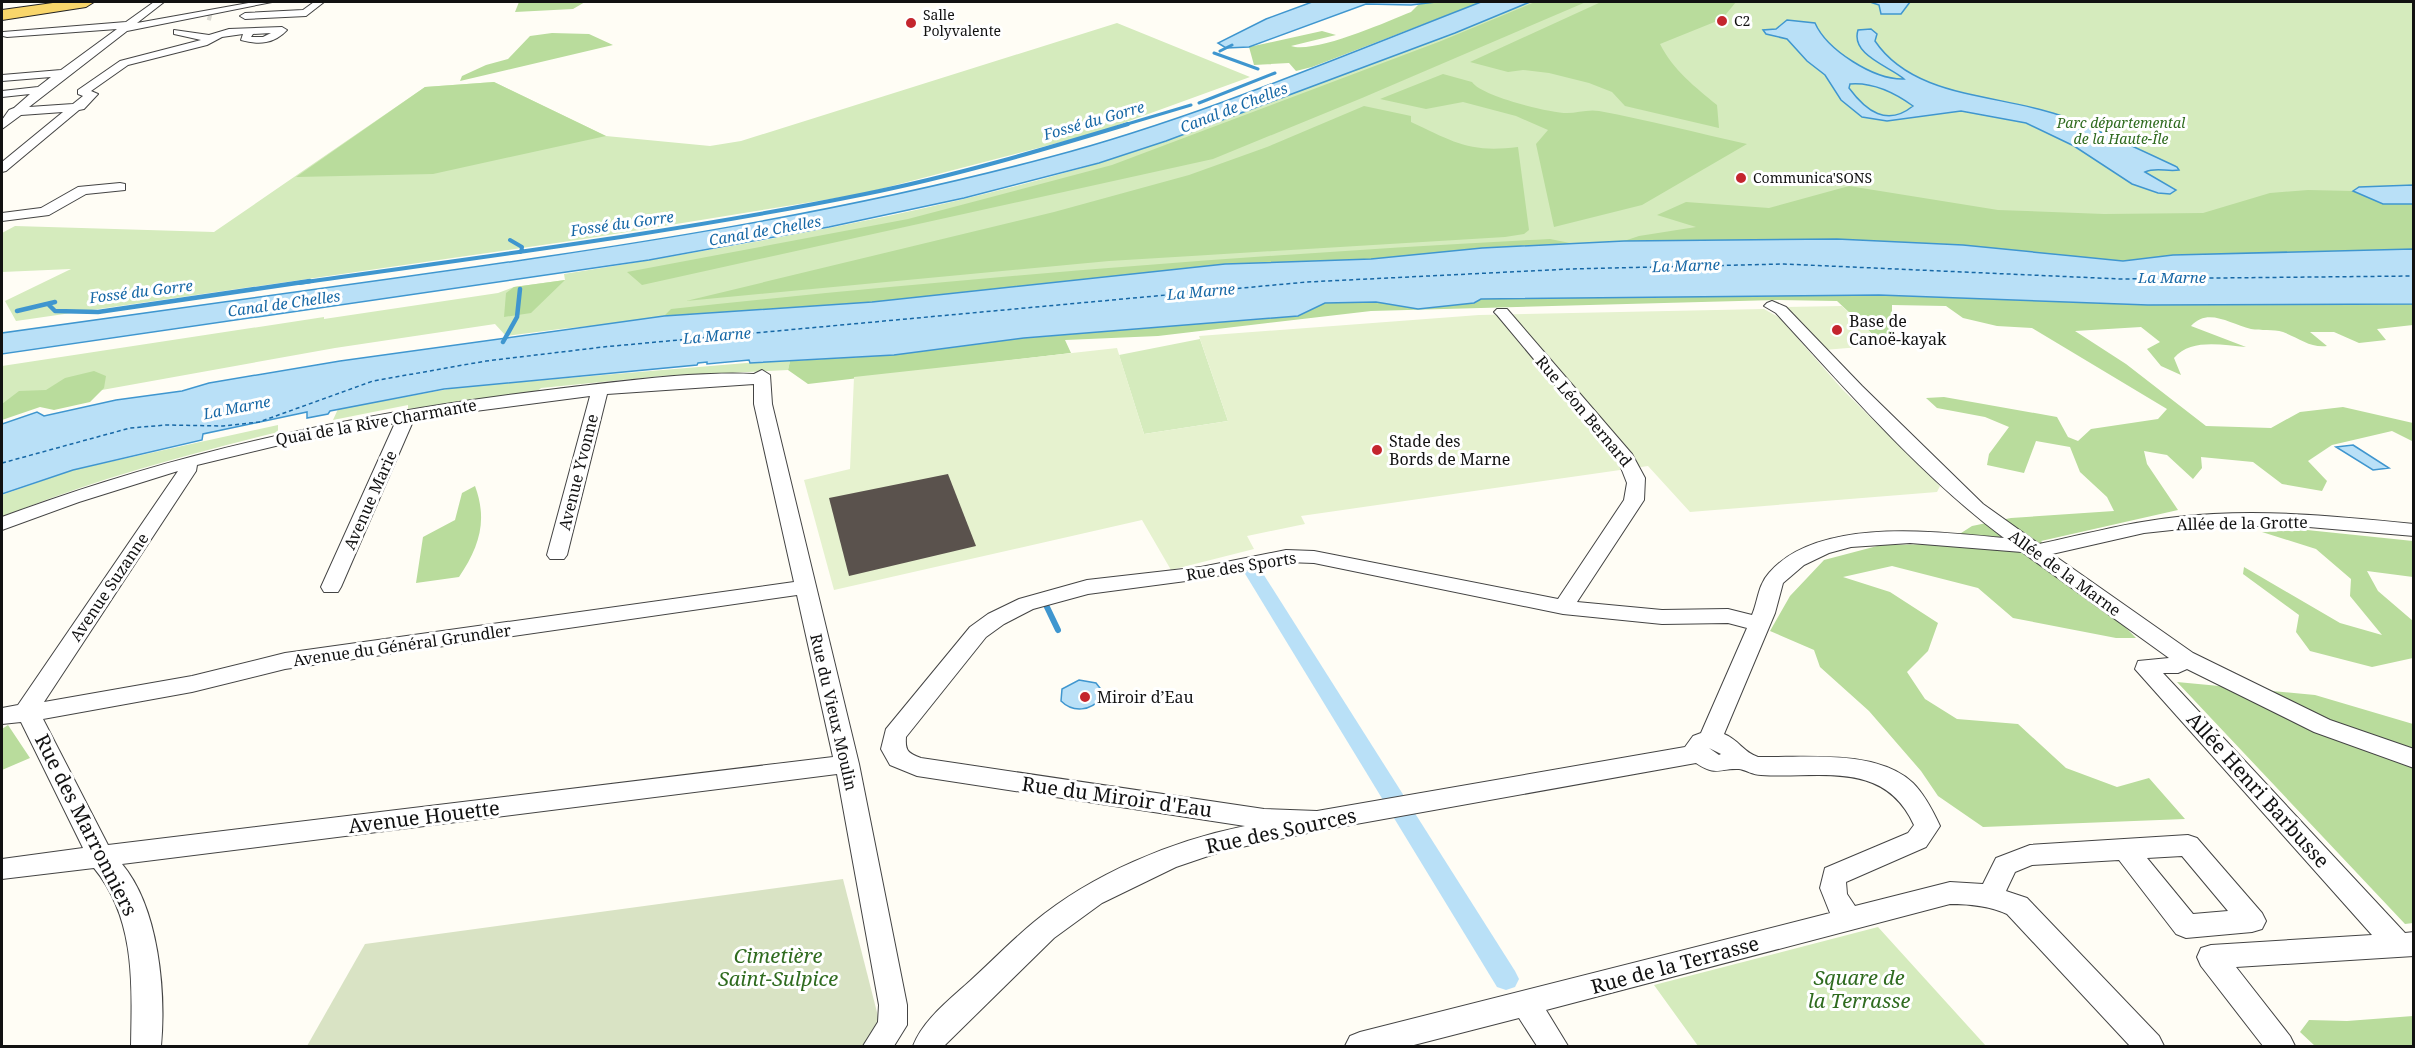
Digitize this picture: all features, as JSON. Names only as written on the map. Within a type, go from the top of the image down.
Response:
[{"type":"main road","points":[[2,13],[69,2]]},
{"type":"main road","points":[[2,13],[86,2]]},
{"type":"street","points":[[2,126],[41,90],[159,2]]},
{"type":"street","points":[[186,16],[205,2]]},
{"type":"street","points":[[208,15],[267,2]]},
{"type":"street","points":[[4,36],[125,26],[186,16],[306,13],[319,2]]},
{"type":"street","points":[[4,36],[40,9]]},
{"type":"street","points":[[178,32],[208,38]]},
{"type":"street","points":[[2,168],[81,107],[92,94],[82,92],[113,69],[124,63],[203,43],[211,35],[249,33]]},
{"type":"street","points":[[2,78],[113,69]]},
{"type":"street","points":[[2,94],[41,90]]},
{"type":"street","points":[[2,113],[81,107]]},
{"type":"street","points":[[2,154],[19,153]]},
{"type":"street","points":[[2,217],[44,212],[83,190],[120,187]]},
{"type":"street","points":[[2,208],[17,202]]},
{"type":"street","name":"Allée de la Marne","points":[[1772,306],[1781,310],[1834,368],[1976,508],[2185,658],[2322,726],[2414,759]]},
{"type":"street","name":"Rue Léon Bernard","points":[[1502,312],[1626,458],[1636,478],[1634,500],[1563,606]]},
{"type":"street","name":"Quai de la Rive Charmante","points":[[2,524],[98,487],[189,461],[300,434],[408,414],[600,389],[762,378]]},
{"type":"street","name":"Rue du Vieux Moulin","points":[[762,378],[763,404],[847,764],[893,1005],[892,1025],[878,1047]]},
{"type":"street","name":"Avenue Yvonne","points":[[557,555],[600,389]]},
{"type":"street","name":"Avenue Marie","points":[[331,587],[408,414]]},
{"type":"street","name":"Avenue Suzanne","points":[[28,712],[27,708],[187,471],[189,461]]},
{"type":"street","name":"Allée de la Grotte","points":[[1759,624],[1773,582],[1785,569],[1821,548],[1872,538],[1914,537],[2033,549],[2188,522],[2307,520],[2414,530]]},
{"type":"street","name":"Rue des Sports","points":[[917,767],[899,759],[892,749],[894,735],[978,632],[996,619],[1026,603],[1064,592],[1201,573],[1277,558],[1314,557],[1563,606],[1662,617],[1728,616],[1759,624]]},
{"type":"street","name":"Avenue du Général Grundler","points":[[2,716],[192,684],[285,661],[805,588]]},
{"type":"street","points":[[1759,624],[1705,747],[1708,762],[1721,765],[1733,758],[1758,766],[1865,769],[1881,773],[1901,786],[1918,804],[1927,826],[1917,840],[1834,876],[1831,887],[1835,900],[1849,919]]},
{"type":"street","name":"Allée Henri Barbusse","points":[[2185,658],[2178,664],[2146,666],[2146,669],[2406,944]]},
{"type":"street","name":"Rue des Marronniers","points":[[28,712],[101,858],[114,870],[135,914],[149,1011],[146,1047]]},
{"type":"street","name":"Rue des Sources","points":[[928,1047],[934,1036],[1002,966],[1044,930],[1093,895],[1167,860],[1221,841],[1705,747]]},
{"type":"street","name":"Avenue Houette","points":[[2,869],[847,764]]},
{"type":"street","name":"Rue du Miroir d'Eau","points":[[917,767],[1264,819],[1317,821]]},
{"type":"street","points":[[1218,812],[1221,841]]},
{"type":"street","points":[[2125,849],[2186,926],[2252,921],[2188,845],[2030,855],[2015,859],[2005,866],[1991,895],[2017,906],[2039,927],[2149,1047]]},
{"type":"street","name":"Rue de la Terrasse","points":[[1360,1047],[1950,893],[1991,895]]},
{"type":"street","points":[[2280,1047],[2211,957],[2406,944]]},
{"type":"street","points":[[1527,1004],[1553,1047]]},
{"type":"green space","points":[[519,2],[585,2],[573,9],[515,12]]},
{"type":"green space","points":[[1481,2],[1312,67],[1296,71],[1289,63],[1254,65],[1249,47],[1322,31],[1336,35],[1291,46],[1316,45],[1385,23],[1411,12],[1419,4]]},
{"type":"green space","name":"Parc départemental de la Haute-Île","points":[[1530,2],[2413,2],[2413,249],[2173,255],[2160,258],[2070,257],[1963,245],[1837,239],[1624,241],[1014,285],[506,336],[495,324],[335,348],[2,408],[2,366],[498,293],[514,287],[565,280],[564,274],[833,227],[1033,182],[1156,144]]},
{"type":"green space","points":[[1535,2],[1586,2],[1213,159],[642,285],[627,272],[908,219],[1112,165],[1441,41]]},
{"type":"green space","points":[[1601,2],[1736,2],[1722,19],[1660,44],[1678,70],[1717,105],[1719,128],[1625,106],[1612,92],[1589,83],[1549,73],[1523,70],[1508,72],[1470,62]]},
{"type":"green space","points":[[1117,23],[1250,77],[1096,133],[861,194],[584,239],[16,321],[5,301],[71,269],[2,272],[2,233],[15,226],[214,232],[425,87],[494,82],[606,136],[710,146],[741,141]]},
{"type":"green space","points":[[552,33],[589,34],[613,45],[460,81],[462,76],[486,65],[508,59],[530,36]]},
{"type":"green space","points":[[1443,74],[1472,82],[1488,93],[1531,107],[1567,113],[1599,111],[1747,144],[1642,205],[1554,227],[1536,144],[1548,130],[1516,116],[1463,102],[1426,109],[1380,99]]},
{"type":"green space","points":[[494,82],[606,136],[433,174],[296,177],[425,87]]},
{"type":"green space","points":[[1364,106],[1411,116],[1411,122],[1462,144],[1487,148],[1518,147],[1529,230],[1524,234],[1505,237],[1109,261],[686,301],[1054,212],[1189,175],[1267,147]]},
{"type":"green space","points":[[1849,186],[1998,210],[2104,214],[2203,213],[2270,193],[2308,190],[2353,191],[2383,204],[2414,204],[2413,249],[2173,255],[2123,261],[1963,245],[1837,239],[1624,241],[1639,236],[1696,227],[1657,215],[1686,202],[1769,208]]},
{"type":"green space","points":[[1550,239],[1580,245],[1482,248],[1371,259],[1225,264],[872,302],[664,316],[671,309],[1000,277],[1330,252]]},
{"type":"green space","points":[[565,280],[531,313],[504,317],[506,293],[514,287]]},
{"type":"green space","points":[[1879,295],[2148,305],[2413,304],[2413,325],[2377,329],[2386,340],[2359,343],[2334,332],[2310,332],[2327,346],[2310,344],[2279,331],[2251,329],[2220,318],[2198,320],[2191,326],[2246,347],[2207,344],[2189,348],[2174,358],[2181,375],[2161,366],[2147,349],[2160,342],[2141,327],[2075,331],[2126,364],[2206,426],[2271,428],[2300,412],[2343,407],[2413,423],[2414,442],[2392,431],[2332,445],[2308,461],[2327,481],[2322,491],[2282,484],[2253,462],[2201,457],[2202,468],[2193,479],[2167,455],[2144,451],[2147,464],[2178,510],[2041,541],[2136,638],[2116,638],[2013,618],[1978,588],[1892,566],[1843,577],[1890,592],[1938,623],[1928,651],[1907,672],[1925,699],[1957,719],[2018,724],[2066,768],[2117,787],[2149,778],[2185,819],[1983,827],[1938,796],[1921,771],[1869,711],[1820,667],[1814,650],[1770,631],[1790,596],[1824,560],[1881,545],[1944,544],[1972,526],[2011,518],[2114,511],[2107,497],[2080,472],[2070,447],[2036,441],[2024,473],[1987,465],[1989,454],[2009,427],[1985,417],[1937,408],[1926,398],[1944,397],[2057,417],[2068,437],[2078,441],[2091,429],[2158,419],[2167,409],[2032,328],[1997,326],[1963,318],[1946,306],[1892,305],[1892,329],[1900,345],[1884,345],[1837,301],[1776,300],[1371,311],[1158,336],[1065,340],[1071,353],[808,384],[788,370],[790,361],[894,355],[1024,338],[1298,316],[1324,303],[1376,302],[1418,309],[1474,303],[1481,299]]},
{"type":"green space","name":"Base de Canoë-kayak","points":[[1842,306],[1884,345],[1824,350],[1785,307]]},
{"type":"green space","name":"Stade des Bords de Marne","points":[[1764,309],[1780,318],[1842,389],[1940,486],[1937,492],[1690,512],[1648,466],[1301,516],[1305,524],[1247,536],[1254,549],[1171,570],[1142,520],[834,590],[804,480],[850,469],[854,377],[1117,348],[1144,434],[1228,421],[1199,336],[1479,315]]},
{"type":"green space","points":[[1200,339],[1228,421],[1144,434],[1119,355]]},
{"type":"green space","points":[[790,361],[788,370],[662,376],[541,388],[538,391],[408,409],[408,405],[333,420],[338,409],[460,387]]},
{"type":"green space","points":[[94,371],[106,376],[104,388],[90,402],[54,410],[40,407],[2,420],[2,404],[19,391],[46,390],[65,378]]},
{"type":"green space","points":[[278,425],[278,432],[104,480],[2,517],[2,495],[73,470]]},
{"type":"green space","points":[[475,486],[481,511],[481,522],[476,544],[466,566],[459,577],[416,583],[423,537],[455,520],[462,493]]},
{"type":"green space","points":[[2307,530],[2413,541],[2413,577],[2367,571],[2378,591],[2413,621],[2413,658],[2372,667],[2310,651],[2296,632],[2299,615],[2243,574],[2244,567],[2340,623],[2382,635],[2350,596],[2351,579],[2316,549],[2262,532]]},
{"type":"green space","points":[[2177,682],[2315,695],[2413,724],[2413,923],[2405,924]]},
{"type":"green space","points":[[8,725],[30,758],[2,770],[2,729]]},
{"type":"green space","name":"Cimetière Saint-Sulpice","points":[[843,879],[881,1028],[865,1046],[307,1046],[365,944]]},
{"type":"green space","name":"Square de la Terrasse","points":[[1878,927],[1986,1046],[1698,1046],[1654,985]]},
{"type":"green space","points":[[2413,1016],[2413,1046],[2315,1046],[2300,1032],[2309,1020],[2347,1021]]},
{"type":"water","points":[[1312,2],[1436,2],[1411,5],[1366,4],[1249,47],[1226,48],[1218,43],[1266,19]]},
{"type":"water","name":"Canal de Chelles","points":[[1481,2],[1530,2],[1455,33],[1166,141],[1099,163],[964,198],[829,227],[649,260],[2,354],[2,333],[485,266],[647,241],[890,196],[970,177],[1050,157],[1159,124],[1267,86]]},
{"type":"water","points":[[1870,2],[1910,2],[1901,14],[1881,14],[1879,5]]},
{"type":"water","points":[[1787,20],[1815,23],[1830,43],[1853,62],[1879,74],[1904,79],[1873,59],[1860,47],[1857,39],[1858,30],[1871,29],[1877,34],[1875,41],[1892,60],[1912,74],[1960,92],[2059,115],[2177,167],[2179,170],[2145,172],[2176,190],[2170,194],[2158,193],[2132,184],[2074,146],[2026,123],[1961,111],[1887,121],[1862,117],[1841,100],[1825,75],[1807,61],[1787,39],[1766,34],[1763,30],[1776,29]],"holes":[[[1850,84],[1884,89],[1913,106],[1894,115],[1878,114],[1863,103],[1849,88]]]},
{"type":"water","points":[[2413,185],[2413,204],[2383,204],[2353,191],[2359,187]]},
{"type":"water","name":"La Marne","points":[[1837,239],[1963,245],[2123,261],[2173,255],[2413,249],[2413,304],[2148,305],[1879,295],[1481,299],[1474,303],[1418,309],[1376,302],[1325,303],[1298,316],[1024,338],[894,355],[750,363],[749,360],[707,364],[707,362],[697,365],[444,389],[330,411],[328,414],[307,418],[307,412],[203,434],[202,440],[73,470],[2,494],[2,424],[37,412],[44,416],[116,400],[182,391],[209,383],[340,361],[664,316],[872,302],[1225,264],[1371,259],[1482,248],[1624,241]]},
{"type":"water","points":[[2353,445],[2389,468],[2373,470],[2336,447]]},
{"type":"water","points":[[1079,680],[1096,683],[1103,692],[1101,698],[1092,706],[1076,709],[1061,701],[1062,689]]},
{"type":"building","points":[[948,474],[976,546],[849,576],[829,498]]},
{"type":"waterway","name":"Fossé du Gorre","points":[[1220,51],[1232,45]]},
{"type":"waterway","name":"Fossé du Gorre","points":[[1214,53],[1258,69]]},
{"type":"waterway","name":"Fossé du Gorre","points":[[1199,103],[1275,73]]},
{"type":"waterway","name":"Fossé du Gorre","points":[[1124,125],[1191,105]]},
{"type":"waterway","name":"Fossé du Gorre","points":[[521,252],[724,220],[865,194],[965,171],[1128,124]]},
{"type":"waterway","points":[[510,240],[522,247],[521,252]]},
{"type":"waterway","name":"Fossé du Gorre","points":[[299,283],[521,252]]},
{"type":"waterway","name":"Fossé du Gorre","points":[[48,304],[55,311],[98,312],[310,281]]},
{"type":"waterway","points":[[503,342],[517,317],[520,289]]},
{"type":"waterway","points":[[17,311],[55,302]]},
{"type":"waterway","points":[[1253,572],[1506,979]]},
{"type":"waterway","points":[[1046,605],[1058,630]]},
{"type":"ferry route","points":[[2,463],[130,428],[166,425],[223,426],[259,422],[373,381],[486,361],[603,347],[1307,282],[1570,269],[1784,264],[2120,279],[2414,276]]},
{"type":"tunnel","points":[[208,15],[212,16]]},
{"type":"place","name":"C2","points":[[1722,21]]},
{"type":"place","name":"Salle Polyvalente","points":[[911,23]]},
{"type":"place","name":"Communica'SONS","points":[[1741,178]]},
{"type":"place","name":"Base de Canoë-kayak","points":[[1837,330]]},
{"type":"place","name":"Stade des Bords de Marne","points":[[1377,450]]},
{"type":"place","name":"Miroir d’Eau","points":[[1085,697]]}]
